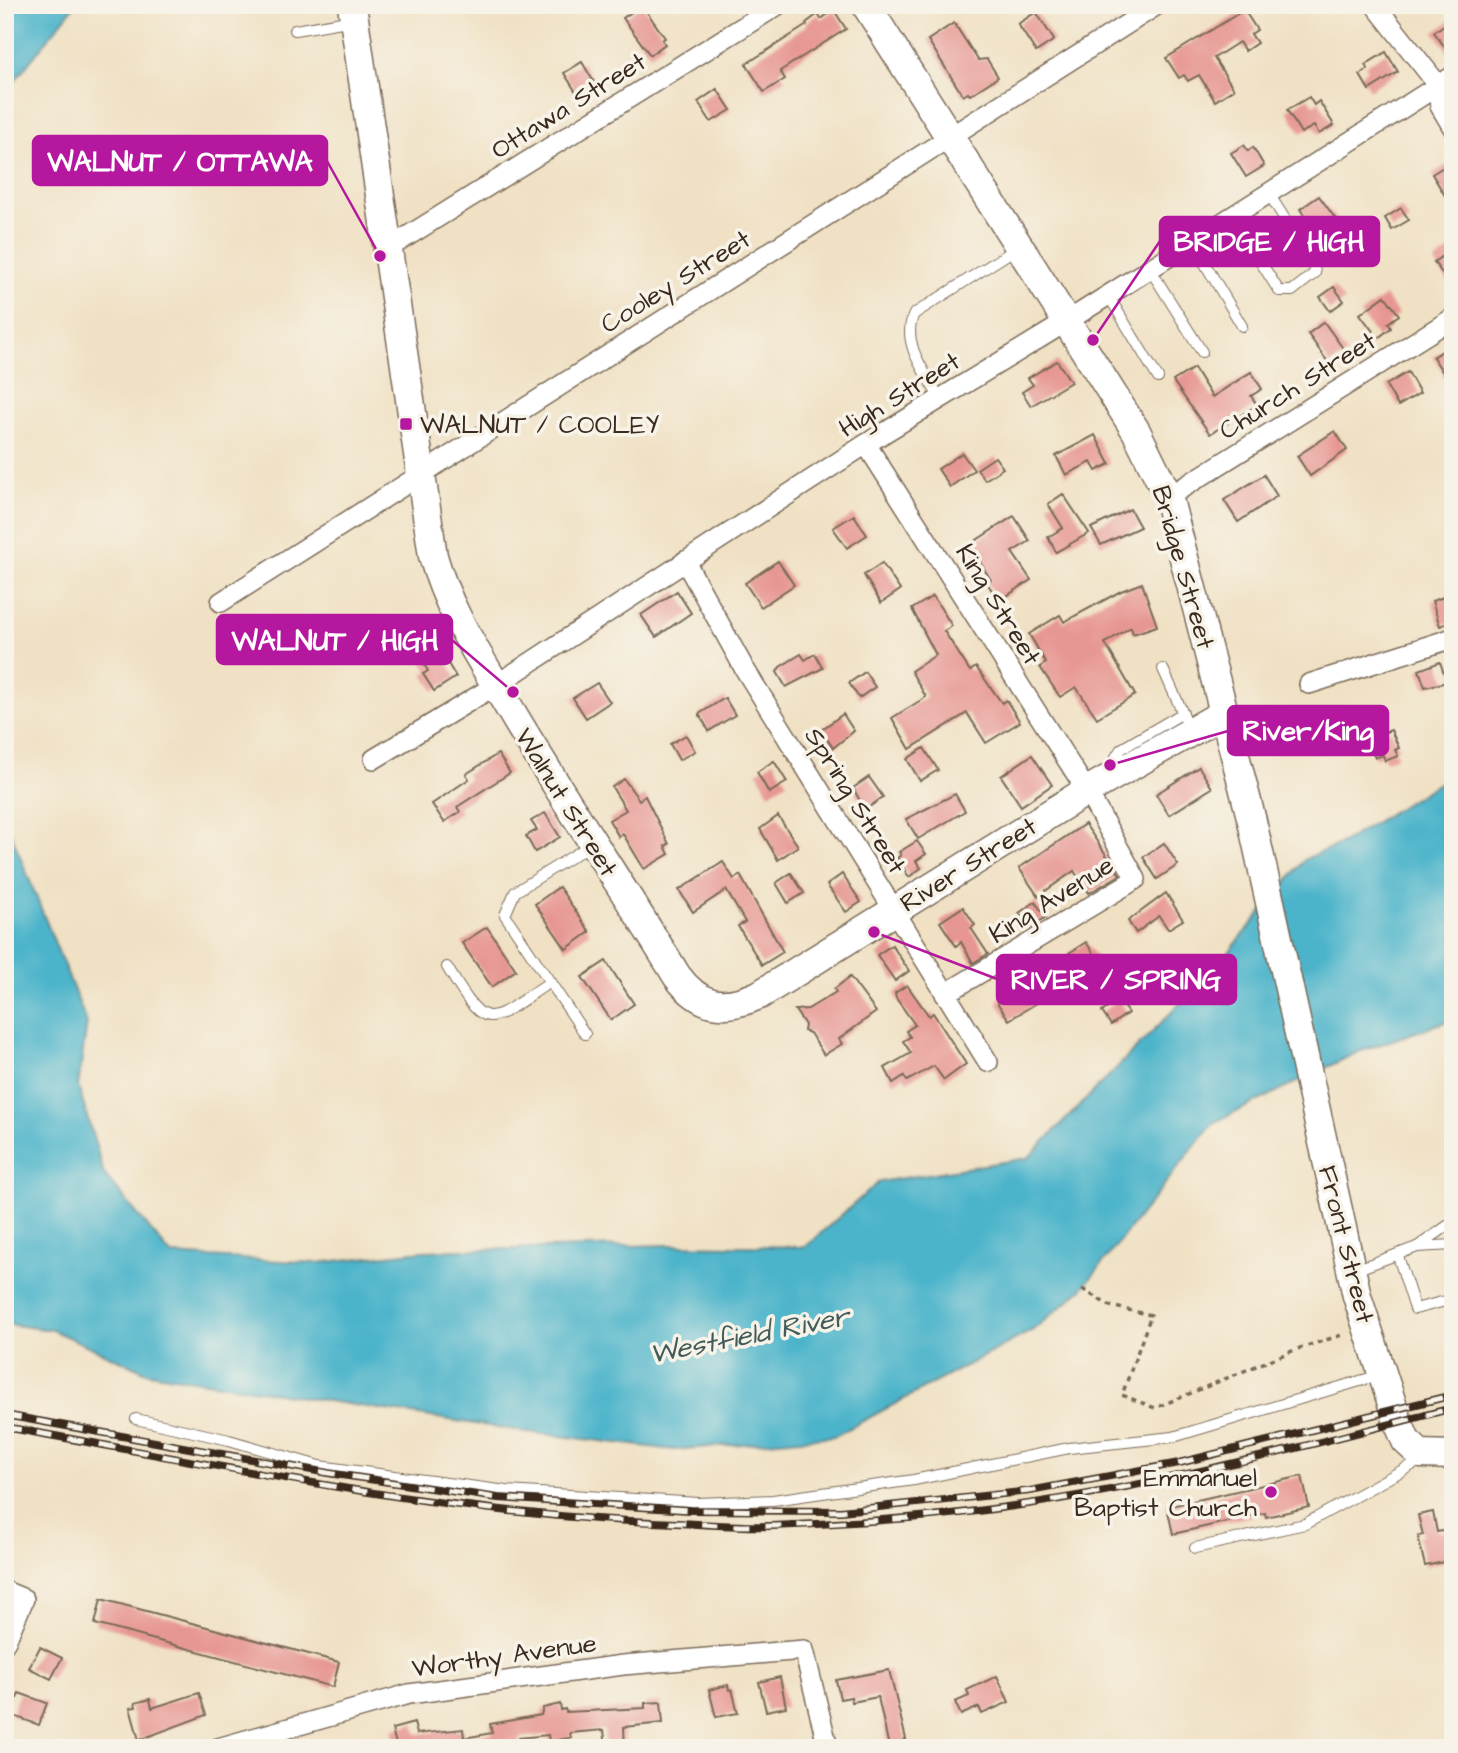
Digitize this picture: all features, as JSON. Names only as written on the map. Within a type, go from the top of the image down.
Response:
[{"type":"street","name":"Ottawa Street","points":[[387,249],[778,5]]},
{"type":"street","name":"Bridge Street","points":[[866,5],[1136,431],[1168,497],[1252,821],[1293,992]]},
{"type":"street","name":"Cooley Street","points":[[220,602],[1157,5]]},
{"type":"street","points":[[1376,5],[1445,82],[1453,104]]},
{"type":"street","name":"Walnut Street","points":[[353,13],[433,556],[443,590],[465,637],[677,976],[692,994],[710,1003]]},
{"type":"street","points":[[1445,82],[1440,106],[1453,128]]},
{"type":"street","name":"High Street","points":[[374,759],[496,685],[866,444],[1066,322],[1445,82]]},
{"type":"street","name":"Church Street","points":[[1168,497],[1453,318]]},
{"type":"street","name":"King Street","points":[[866,444],[1087,791]]},
{"type":"street","name":"Spring Street","points":[[685,561],[744,668],[988,1062]]},
{"type":"street","points":[[1309,684],[1453,638]]},
{"type":"street","name":"River Street","points":[[710,1003],[737,1002],[759,995],[1121,772],[1186,723],[1224,713]]},
{"type":"street","name":"King Avenue","points":[[945,994],[1136,879],[1087,791]]},
{"type":"street","name":"Front Street","points":[[1293,992],[1351,1272],[1382,1375],[1406,1441],[1420,1454],[1441,1455]]},
{"type":"street","points":[[5,1591],[24,1599],[5,1643]]},
{"type":"street","name":"Worthy Avenue","points":[[218,1748],[409,1694],[623,1665],[804,1650],[828,1748]]},
{"type":"lane","points":[[295,30],[353,13]]},
{"type":"lane","points":[[1232,217],[1279,292],[1292,291],[1315,273],[1314,265],[1269,194]]},
{"type":"lane","points":[[1192,243],[1242,326]]},
{"type":"lane","points":[[940,399],[910,344],[908,327],[914,314],[1019,247]]},
{"type":"lane","points":[[1150,269],[1202,352]]},
{"type":"lane","points":[[1108,295],[1158,378]]},
{"type":"lane","points":[[1163,669],[1186,723]]},
{"type":"lane","points":[[585,1034],[505,915],[515,892],[592,844]]},
{"type":"lane","points":[[447,967],[470,1005],[478,1014],[488,1018],[500,1014],[550,982]]},
{"type":"lane","points":[[1351,1272],[1417,1247],[1453,1222]]},
{"type":"lane","points":[[1417,1247],[1453,1245]]},
{"type":"lane","points":[[1398,1256],[1415,1309],[1453,1299]]},
{"type":"lane","points":[[136,1419],[229,1440],[319,1466],[506,1491],[699,1503],[773,1500],[914,1480],[1069,1448],[1173,1437],[1382,1375]]},
{"type":"lane","points":[[1195,1548],[1305,1524],[1441,1455]]},
{"type":"path","points":[[1082,1289],[1110,1306],[1151,1315],[1122,1395],[1155,1408],[1297,1349],[1367,1327]]},
{"type":"water","points":[[5,5],[75,5],[5,93]]},
{"type":"water","name":"Westfield River","points":[[1453,774],[1453,1019],[1358,1052],[1213,1123],[1082,1289],[1033,1330],[835,1436],[674,1450],[527,1432],[149,1373],[52,1330],[5,1324],[5,819],[87,1023],[78,1086],[104,1174],[171,1255],[317,1263],[423,1251],[668,1245],[805,1247],[879,1182],[1028,1158],[1222,961],[1305,859],[1342,843]]},
{"type":"building","points":[[642,5],[665,38],[662,40],[665,44],[650,55],[623,18]]},
{"type":"building","points":[[834,10],[846,29],[780,71],[785,79],[764,92],[746,64],[807,25],[806,23],[818,14],[821,19]]},
{"type":"building","points":[[1244,10],[1257,30],[1251,34],[1257,43],[1245,51],[1239,42],[1214,58],[1234,89],[1215,101],[1199,75],[1188,81],[1184,75],[1179,78],[1166,58]]},
{"type":"building","points":[[1036,12],[1054,40],[1036,52],[1018,24]]},
{"type":"building","points":[[1453,19],[1453,59],[1434,32]]},
{"type":"building","points":[[954,23],[978,60],[987,59],[998,77],[970,95],[968,93],[963,96],[928,40]]},
{"type":"building","points":[[1386,52],[1398,72],[1369,90],[1360,75],[1368,69],[1365,65]]},
{"type":"building","points":[[582,62],[595,84],[578,95],[564,73]]},
{"type":"building","points":[[717,89],[731,110],[711,122],[698,102]]},
{"type":"building","points":[[1309,97],[1314,105],[1319,101],[1334,125],[1319,134],[1314,126],[1301,133],[1287,110]]},
{"type":"building","points":[[1244,145],[1248,151],[1253,147],[1264,166],[1246,177],[1231,153]]},
{"type":"building","points":[[1453,161],[1453,209],[1432,174]]},
{"type":"building","points":[[1319,196],[1356,247],[1334,261],[1300,209]]},
{"type":"building","points":[[1401,208],[1409,220],[1392,230],[1385,218]]},
{"type":"building","points":[[1453,248],[1453,289],[1434,262]]},
{"type":"building","points":[[1334,287],[1344,301],[1330,311],[1320,297]]},
{"type":"building","points":[[1385,296],[1399,315],[1388,323],[1391,328],[1378,338],[1360,314]]},
{"type":"building","points":[[1324,322],[1347,354],[1330,365],[1308,334]]},
{"type":"building","points":[[1453,344],[1453,388],[1433,357]]},
{"type":"building","points":[[1057,361],[1071,382],[1031,406],[1022,392],[1033,385],[1028,378]]},
{"type":"building","points":[[1194,368],[1212,397],[1251,372],[1262,389],[1251,396],[1257,405],[1210,434],[1173,381]]},
{"type":"building","points":[[1408,372],[1420,393],[1398,406],[1386,385]]},
{"type":"building","points":[[1335,431],[1347,450],[1310,476],[1297,456]]},
{"type":"building","points":[[1095,435],[1110,464],[1096,471],[1091,462],[1066,475],[1056,456]]},
{"type":"building","points":[[962,453],[974,470],[950,487],[938,469]]},
{"type":"building","points":[[995,457],[1003,468],[985,480],[977,469]]},
{"type":"building","points":[[1264,475],[1277,496],[1238,522],[1224,500]]},
{"type":"building","points":[[1063,494],[1089,533],[1056,552],[1048,537],[1063,528],[1048,504]]},
{"type":"building","points":[[1130,509],[1140,527],[1101,545],[1091,528]]},
{"type":"building","points":[[854,515],[867,535],[847,548],[833,528]]},
{"type":"building","points":[[1014,516],[1030,541],[1012,552],[1031,580],[999,601],[987,583],[991,580],[969,545]]},
{"type":"building","points":[[778,561],[794,585],[761,607],[745,583]]},
{"type":"building","points":[[882,563],[900,590],[881,603],[864,575]]},
{"type":"building","points":[[1142,583],[1157,626],[1133,634],[1131,627],[1105,643],[1135,695],[1097,718],[1076,687],[1060,697],[1040,667],[1046,663],[1029,634],[1060,615],[1064,622],[1121,591]]},
{"type":"building","points":[[677,591],[691,613],[656,637],[641,615]]},
{"type":"building","points":[[1453,594],[1453,621],[1440,626],[1432,601]]},
{"type":"building","points":[[933,596],[952,626],[944,631],[970,671],[976,667],[1002,703],[1006,700],[1020,722],[986,743],[967,713],[910,749],[892,718],[926,697],[911,671],[936,655],[912,609]]},
{"type":"building","points":[[435,653],[439,660],[444,657],[456,677],[434,691],[423,674],[428,671],[422,661]]},
{"type":"building","points":[[801,654],[805,660],[815,654],[823,668],[786,687],[777,672],[780,667]]},
{"type":"building","points":[[1440,662],[1447,682],[1425,687],[1419,670]]},
{"type":"building","points":[[865,672],[875,687],[859,698],[849,683]]},
{"type":"building","points":[[597,683],[610,702],[586,718],[573,698]]},
{"type":"building","points":[[725,698],[735,715],[709,731],[699,714]]},
{"type":"building","points":[[843,714],[854,731],[833,748],[821,730]]},
{"type":"building","points":[[1391,730],[1399,748],[1395,750],[1398,756],[1385,761],[1383,755],[1375,758],[1367,739]]},
{"type":"building","points":[[686,735],[695,751],[679,760],[670,744]]},
{"type":"building","points":[[924,748],[938,770],[920,781],[907,759]]},
{"type":"building","points":[[498,754],[510,773],[457,807],[460,812],[444,822],[432,804],[469,779],[466,774]]},
{"type":"building","points":[[1032,755],[1052,785],[1021,806],[1001,776]]},
{"type":"building","points":[[774,761],[787,782],[769,793],[757,772]]},
{"type":"building","points":[[1199,767],[1212,788],[1169,815],[1156,794]]},
{"type":"building","points":[[869,777],[883,797],[865,810],[853,788]]},
{"type":"building","points":[[624,779],[639,800],[645,796],[669,844],[665,846],[669,854],[644,869],[623,834],[619,837],[609,820],[626,810],[612,787]]},
{"type":"building","points":[[955,794],[965,811],[918,839],[906,819]]},
{"type":"building","points":[[545,813],[560,837],[535,852],[526,836],[537,830],[531,821]]},
{"type":"building","points":[[778,816],[798,846],[778,860],[760,829]]},
{"type":"building","points":[[1085,824],[1120,875],[1089,893],[1074,871],[1038,896],[1019,868]]},
{"type":"building","points":[[917,841],[926,854],[916,861],[921,868],[909,877],[897,858],[901,855],[899,852]]},
{"type":"building","points":[[1164,843],[1178,865],[1157,879],[1143,857]]},
{"type":"building","points":[[723,862],[734,879],[740,875],[783,952],[762,965],[738,926],[745,922],[726,890],[693,912],[679,890]]},
{"type":"building","points":[[791,873],[804,893],[788,903],[776,883]]},
{"type":"building","points":[[842,874],[861,902],[846,912],[827,885]]},
{"type":"building","points":[[559,887],[590,932],[566,949],[535,904]]},
{"type":"building","points":[[1166,893],[1183,920],[1168,929],[1159,916],[1136,933],[1128,921]]},
{"type":"building","points":[[1035,902],[1046,917],[1030,928],[1019,913]]},
{"type":"building","points":[[963,907],[975,925],[971,928],[988,954],[973,963],[961,942],[956,946],[940,922]]},
{"type":"building","points":[[487,927],[516,970],[492,987],[462,943]]},
{"type":"building","points":[[1086,942],[1099,961],[1096,963],[1099,967],[1084,977],[1069,953]]},
{"type":"building","points":[[892,945],[909,971],[895,981],[877,955]]},
{"type":"building","points":[[606,961],[634,1004],[611,1020],[582,977]]},
{"type":"building","points":[[850,977],[876,1012],[839,1039],[842,1044],[824,1055],[810,1033],[804,1031],[805,1025],[795,1010],[808,1009],[836,992],[834,989]]},
{"type":"building","points":[[1026,980],[1040,1001],[1009,1020],[998,1004],[999,997]]},
{"type":"building","points":[[907,985],[929,1016],[933,1013],[966,1064],[944,1080],[934,1066],[907,1081],[904,1076],[893,1083],[885,1068],[911,1053],[903,1041],[910,1037],[906,1031],[915,1025],[895,993]]},
{"type":"building","points":[[1118,1000],[1128,1013],[1111,1025],[1102,1012]]},
{"type":"building","name":"Emmanuel Baptist Church","points":[[1302,1476],[1309,1507],[1266,1517],[1265,1513],[1173,1534],[1167,1507]]},
{"type":"building","points":[[1433,1512],[1437,1532],[1453,1529],[1453,1560],[1425,1566],[1418,1536],[1423,1535],[1418,1515]]},
{"type":"building","points":[[101,1599],[339,1662],[333,1687],[95,1624]]},
{"type":"building","points":[[40,1647],[62,1658],[51,1679],[29,1668]]},
{"type":"building","points":[[889,1670],[906,1739],[889,1747],[878,1697],[852,1702],[851,1697],[840,1699],[836,1680]]},
{"type":"building","points":[[997,1676],[1009,1702],[982,1714],[979,1707],[961,1715],[955,1702],[969,1696],[967,1690]]},
{"type":"building","points":[[780,1677],[786,1707],[766,1711],[759,1682]]},
{"type":"building","points":[[728,1685],[729,1690],[732,1689],[738,1713],[716,1717],[709,1690]]},
{"type":"building","points":[[19,1693],[47,1703],[39,1725],[11,1715]]},
{"type":"building","points":[[199,1693],[206,1715],[139,1740],[130,1708],[136,1707],[135,1703],[150,1699],[152,1708]]},
{"type":"building","points":[[661,1702],[663,1723],[624,1727],[625,1748],[606,1748],[604,1730],[570,1733],[571,1738],[549,1741],[548,1735],[519,1738],[520,1748],[397,1748],[392,1729],[414,1723],[417,1734],[463,1729],[464,1738],[492,1733],[490,1724],[541,1715],[543,1708],[560,1704],[561,1710],[565,1709],[566,1712],[645,1708],[645,1703]]},
{"type":"railway","points":[[5,1415],[328,1473],[498,1498],[690,1510],[841,1511],[1030,1491],[1179,1463],[1453,1395]]},
{"type":"railway","points":[[5,1427],[422,1500],[591,1519],[760,1526],[923,1517],[1069,1497],[1235,1463],[1453,1408]]},
{"type":"place","name":"WALNUT / OTTAWA","points":[[380,256]]},
{"type":"place","name":"BRIDGE / HIGH","points":[[1093,340]]},
{"type":"place","name":"WALNUT / COOLEY","points":[[406,424]]},
{"type":"place","name":"WALNUT / HIGH","points":[[513,692]]},
{"type":"place","name":"River/King","points":[[1110,765]]},
{"type":"place","name":"RIVER / SPRING","points":[[874,932]]},
{"type":"place","name":"Emmanuel Baptist Church","points":[[1271,1492]]}]
